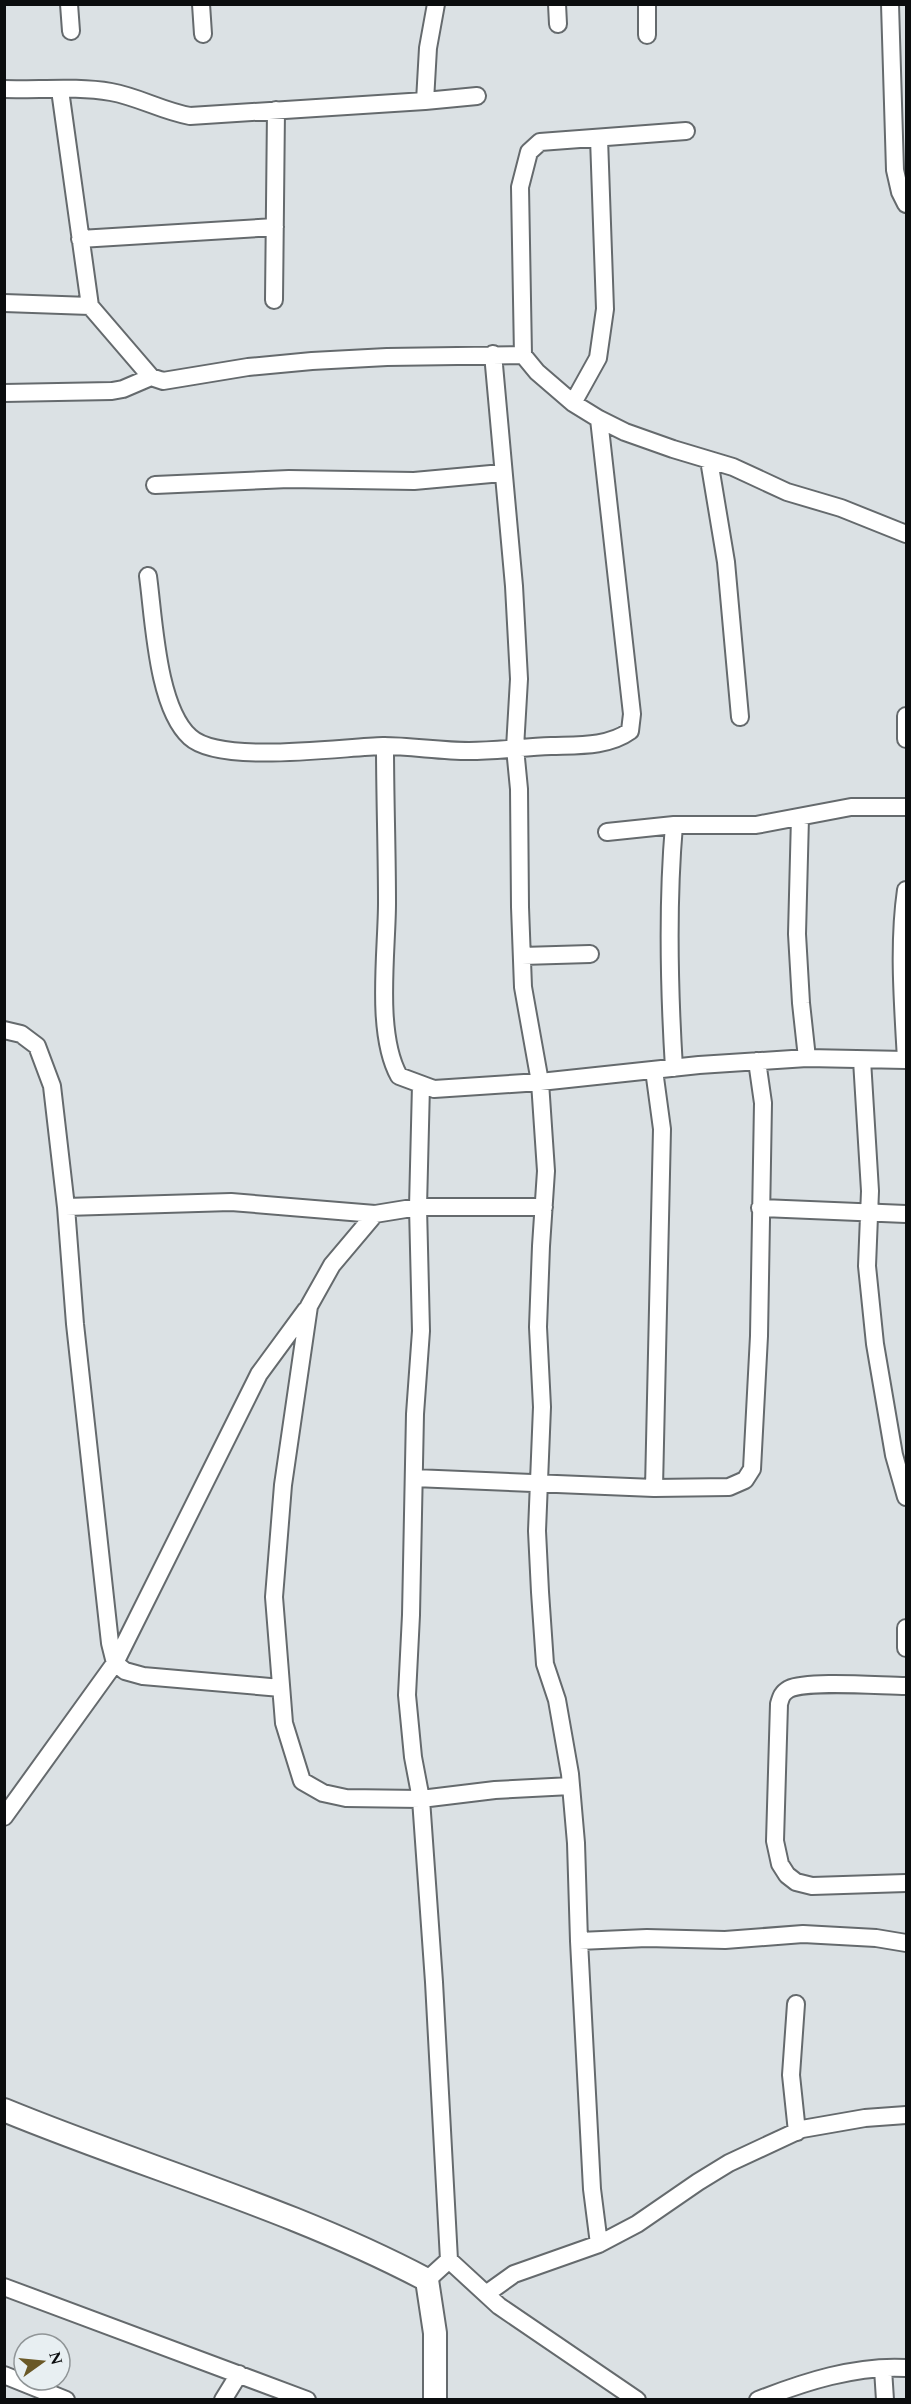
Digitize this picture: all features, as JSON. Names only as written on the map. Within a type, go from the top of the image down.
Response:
[{"type":"street","points":[[69,4],[70,31]]},
{"type":"street","points":[[201,4],[203,34]]},
{"type":"street","points":[[425,101],[428,48],[436,4]]},
{"type":"street","points":[[557,4],[558,24]]},
{"type":"street","points":[[647,4],[647,35]]},
{"type":"street","points":[[890,4],[895,170],[900,192],[906,204]]},
{"type":"street","points":[[4,89],[109,92],[131,97],[165,111],[190,116],[477,96]]},
{"type":"street","points":[[60,90],[90,306],[151,377]]},
{"type":"street","points":[[274,300],[276,110]]},
{"type":"street","points":[[686,131],[540,142],[528,152],[520,187],[523,355],[537,372],[573,403],[625,432],[733,467],[787,492],[842,508],[906,534]]},
{"type":"street","points":[[573,403],[598,358],[603,335],[605,309],[599,138]]},
{"type":"street","points":[[80,238],[275,227]]},
{"type":"street","points":[[4,303],[90,306]]},
{"type":"street","points":[[4,393],[112,391],[123,389],[151,377],[171,381],[248,368],[312,361],[493,354],[523,355]]},
{"type":"street","points":[[493,354],[514,586],[519,679],[515,748],[519,789],[523,987],[540,1083],[546,1171],[538,1327],[542,1407],[537,1531],[545,1664],[556,1700],[571,1786],[576,1843],[592,2189],[599,2244]]},
{"type":"street","points":[[148,576],[162,681],[175,717],[190,738],[211,748],[253,752],[385,746],[471,751],[593,744],[619,739],[630,731],[632,714],[599,419]]},
{"type":"street","points":[[709,460],[726,562],[740,717]]},
{"type":"street","points":[[155,485],[289,479],[414,482],[502,473]]},
{"type":"street","points":[[906,716],[906,739]]},
{"type":"street","points":[[385,746],[387,900],[384,968],[391,1062],[399,1076],[434,1089],[540,1083],[757,1061],[807,1058],[906,1060],[902,990],[903,913],[906,890]]},
{"type":"street","points":[[607,832],[674,825],[756,825],[851,807],[906,807]]},
{"type":"street","points":[[800,817],[797,934],[807,1058]]},
{"type":"street","points":[[674,825],[669,882],[670,1011],[674,1068]]},
{"type":"street","points":[[522,956],[591,954]]},
{"type":"street","points":[[4,1030],[21,1034],[37,1046],[52,1086],[66,1207],[77,1347],[110,1643],[115,1664],[125,1671],[143,1676],[281,1688]]},
{"type":"street","points":[[862,1060],[870,1191],[867,1266],[875,1344],[894,1455],[906,1497]]},
{"type":"street","points":[[414,1478],[654,1488],[729,1487],[745,1480],[752,1469],[759,1336],[763,1103],[757,1061]]},
{"type":"street","points":[[654,1070],[662,1129],[654,1488]]},
{"type":"street","points":[[421,1085],[418,1207],[421,1330],[407,1695],[413,1757],[421,1799],[434,1982],[449,2260],[499,2306],[637,2400]]},
{"type":"street","points":[[66,1207],[231,1202],[375,1214],[418,1207],[544,1208]]},
{"type":"street","points":[[760,1208],[906,1214]]},
{"type":"street","points":[[4,1817],[115,1664],[259,1374],[309,1306],[332,1265],[375,1214]]},
{"type":"street","points":[[309,1306],[283,1485],[274,1597],[284,1723],[302,1781],[323,1793],[346,1798],[421,1799],[495,1790],[571,1786]]},
{"type":"street","points":[[906,1628],[906,1648]]},
{"type":"street","points":[[906,1686],[807,1685],[790,1689],[782,1695],[779,1704],[775,1841],[780,1864],[787,1875],[796,1882],[812,1886],[906,1883]]},
{"type":"street","points":[[579,1941],[647,1938],[725,1940],[803,1934],[876,1938],[906,1943]]},
{"type":"street","points":[[796,2004],[791,2075],[796,2132]]},
{"type":"street","points":[[4,2110],[289,2218],[389,2260],[427,2280]]},
{"type":"street","points":[[486,2294],[514,2274],[599,2244],[638,2224],[729,2163],[796,2132],[865,2118],[906,2115]]},
{"type":"street","points":[[427,2280],[449,2260]]},
{"type":"street","points":[[427,2280],[435,2333],[435,2400]]},
{"type":"street","points":[[4,2287],[307,2400]]},
{"type":"street","points":[[758,2400],[789,2388],[842,2373],[906,2368]]},
{"type":"street","points":[[883,2369],[885,2400]]},
{"type":"street","points":[[223,2400],[239,2374]]},
{"type":"street","points":[[4,2375],[42,2395],[66,2400]]}]
